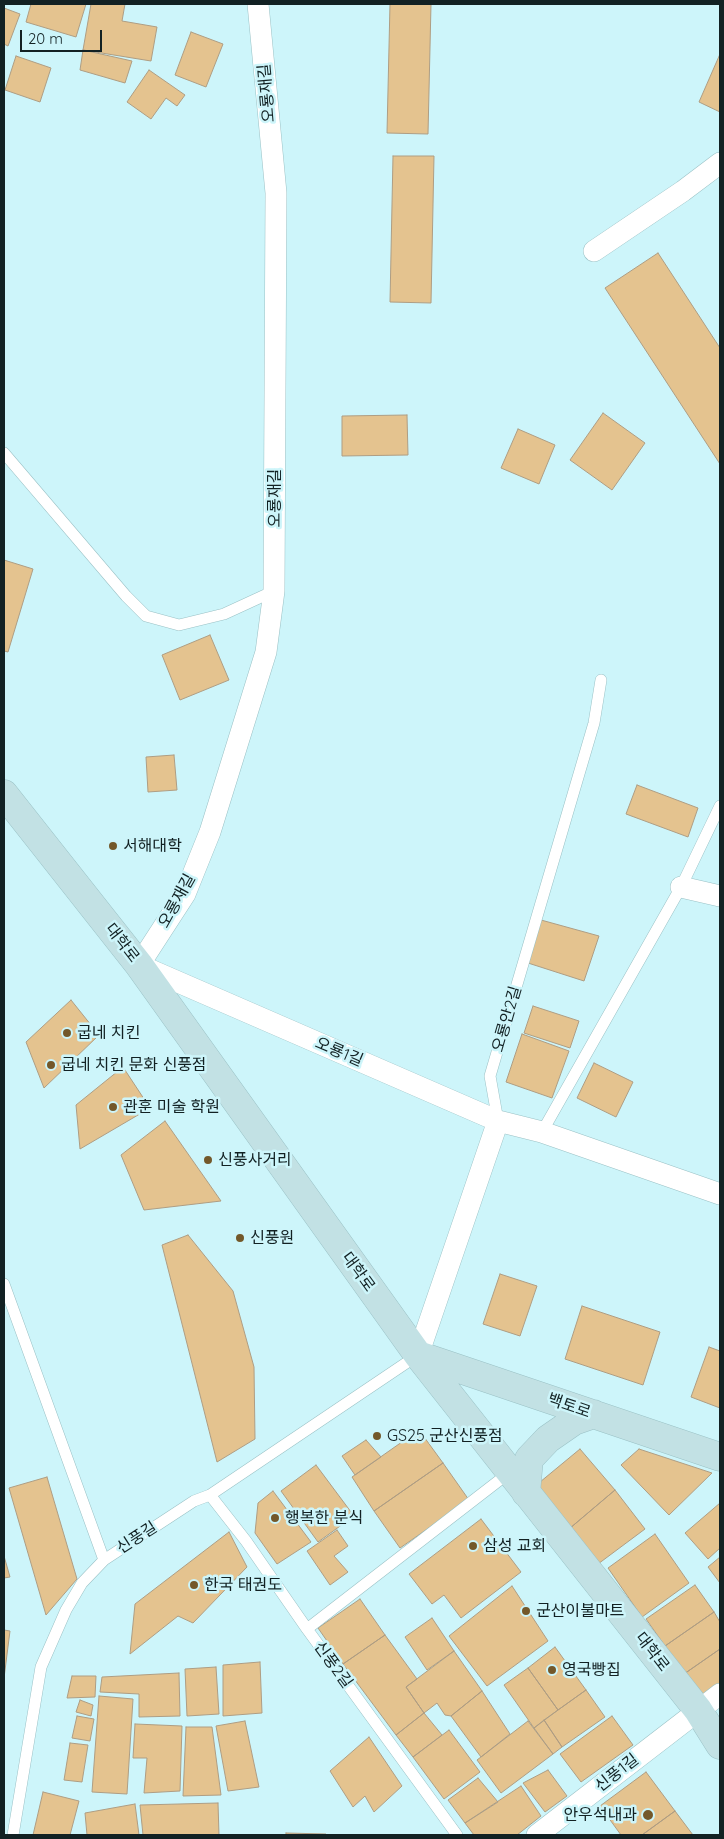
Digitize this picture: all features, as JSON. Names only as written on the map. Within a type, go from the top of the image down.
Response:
[{"type":"street","name":"오룡재길","points":[[139,965],[185,894],[210,832],[266,652],[274,591],[276,193],[258,4]]},
{"type":"street","points":[[594,251],[683,191],[720,163]]},
{"type":"street","name":"대학로","points":[[4,794],[139,965],[418,1355],[698,1710],[720,1745]]},
{"type":"street","points":[[681,887],[720,896]]},
{"type":"street","name":"오룡1길","points":[[139,965],[498,1121],[542,1132],[720,1194]]},
{"type":"street","name":"오룡안2길","points":[[418,1355],[498,1121]]},
{"type":"street","name":"백토로","points":[[418,1355],[720,1457]]},
{"type":"street","points":[[518,1483],[529,1459],[548,1439],[574,1421],[594,1414]]},
{"type":"street","name":"신풍1길","points":[[537,1835],[720,1694]]},
{"type":"lane","points":[[4,453],[126,596],[146,616],[179,625],[224,614],[274,591]]},
{"type":"lane","name":"오룡안2길","points":[[498,1121],[490,1076],[594,723],[601,680]]},
{"type":"lane","points":[[542,1132],[681,887],[720,806]]},
{"type":"lane","points":[[4,1284],[104,1560]]},
{"type":"lane","name":"신풍길","points":[[12,1835],[40,1667],[66,1610],[82,1583],[104,1560],[194,1501],[210,1495],[418,1355]]},
{"type":"lane","points":[[308,1629],[518,1483]]},
{"type":"lane","name":"신풍2길","points":[[210,1495],[246,1541],[457,1835]]},
{"type":"building","points":[[31,4],[86,4],[76,37],[26,22]]},
{"type":"building","points":[[91,4],[125,4],[122,21],[157,27],[151,61],[83,50]]},
{"type":"building","points":[[390,4],[431,4],[428,134],[387,133]]},
{"type":"building","points":[[4,8],[20,14],[8,46],[4,44]]},
{"type":"building","points":[[191,32],[223,44],[206,87],[175,75]]},
{"type":"building","points":[[83,50],[132,61],[125,83],[80,70]]},
{"type":"building","points":[[720,54],[720,112],[699,102]]},
{"type":"building","points":[[16,56],[51,68],[40,102],[5,90]]},
{"type":"building","points":[[149,70],[185,95],[177,106],[166,98],[151,119],[127,102]]},
{"type":"building","points":[[393,156],[434,156],[431,303],[390,302]]},
{"type":"building","points":[[658,253],[720,348],[720,464],[605,288]]},
{"type":"building","points":[[603,413],[645,443],[612,490],[570,460]]},
{"type":"building","points":[[407,415],[408,455],[342,456],[342,416]]},
{"type":"building","points":[[518,429],[555,445],[539,484],[501,468]]},
{"type":"building","points":[[4,560],[33,569],[8,652],[4,651]]},
{"type":"building","points":[[210,635],[229,680],[180,700],[162,655]]},
{"type":"building","points":[[174,755],[177,790],[148,792],[146,757]]},
{"type":"building","points":[[637,785],[698,808],[688,837],[626,814]]},
{"type":"building","points":[[541,920],[599,936],[584,981],[528,963]]},
{"type":"building","name":"굽네 치킨 문화 신풍점","points":[[71,1000],[99,1035],[44,1088],[26,1042]]},
{"type":"building","points":[[533,1006],[579,1021],[570,1048],[524,1033]]},
{"type":"building","points":[[522,1034],[569,1051],[552,1098],[506,1082]]},
{"type":"building","points":[[594,1063],[633,1082],[616,1117],[577,1098]]},
{"type":"building","name":"관훈 미술 학원","points":[[123,1067],[150,1108],[80,1149],[76,1105]]},
{"type":"building","points":[[165,1121],[221,1201],[144,1210],[121,1155]]},
{"type":"building","points":[[188,1235],[233,1291],[254,1367],[255,1439],[217,1462],[162,1245]]},
{"type":"building","points":[[500,1274],[537,1286],[520,1336],[483,1324]]},
{"type":"building","points":[[582,1306],[660,1332],[643,1385],[565,1359]]},
{"type":"building","points":[[709,1347],[720,1351],[720,1408],[691,1397]]},
{"type":"building","points":[[419,1430],[443,1463],[374,1511],[352,1477]]},
{"type":"building","points":[[366,1440],[381,1457],[355,1475],[342,1456]]},
{"type":"building","points":[[580,1449],[615,1490],[569,1529],[534,1487]]},
{"type":"building","points":[[639,1449],[712,1473],[669,1515],[621,1465]]},
{"type":"building","points":[[443,1463],[469,1500],[400,1548],[374,1511]]},
{"type":"building","points":[[316,1465],[354,1516],[318,1542],[281,1491]]},
{"type":"building","points":[[47,1477],[77,1579],[46,1615],[9,1488]]},
{"type":"building","points":[[615,1490],[645,1529],[598,1564],[569,1529]]},
{"type":"building","name":"행복한 분식","points":[[273,1491],[311,1542],[277,1564],[255,1533],[258,1503]]},
{"type":"building","points":[[720,1503],[720,1548],[708,1559],[685,1533]]},
{"type":"building","name":"삼성 교회","points":[[481,1519],[521,1572],[461,1618],[444,1595],[432,1604],[409,1574]]},
{"type":"building","points":[[337,1530],[348,1546],[334,1556],[348,1572],[330,1585],[307,1551]]},
{"type":"building","name":"한국 태권도","points":[[229,1532],[247,1567],[193,1623],[178,1616],[130,1654],[135,1604]]},
{"type":"building","points":[[655,1534],[689,1583],[642,1617],[608,1568]]},
{"type":"building","points":[[4,1556],[10,1577],[4,1578]]},
{"type":"building","points":[[720,1557],[720,1583],[708,1567]]},
{"type":"building","points":[[695,1585],[714,1612],[665,1646],[646,1619]]},
{"type":"building","points":[[512,1586],[548,1641],[487,1686],[449,1636]]},
{"type":"building","points":[[360,1599],[385,1635],[343,1664],[318,1628]]},
{"type":"building","points":[[714,1612],[720,1622],[720,1649],[684,1674],[665,1646]]},
{"type":"building","points":[[432,1618],[454,1651],[427,1670],[405,1637]]},
{"type":"building","points":[[4,1630],[10,1631],[4,1678]]},
{"type":"building","points":[[385,1635],[417,1679],[406,1687],[424,1713],[396,1735],[343,1664]]},
{"type":"building","points":[[555,1647],[586,1690],[558,1710],[528,1668]]},
{"type":"building","points":[[720,1649],[720,1686],[702,1698],[684,1674]]},
{"type":"building","points":[[454,1651],[482,1691],[451,1716],[445,1715],[437,1703],[424,1713],[406,1687]]},
{"type":"building","points":[[260,1662],[262,1713],[223,1716],[223,1665]]},
{"type":"building","points":[[216,1667],[219,1714],[187,1716],[185,1669]]},
{"type":"building","points":[[528,1668],[558,1710],[534,1728],[504,1685]]},
{"type":"building","points":[[179,1673],[180,1716],[139,1717],[139,1694],[100,1692],[102,1677]]},
{"type":"building","points":[[72,1676],[96,1676],[95,1697],[67,1698]]},
{"type":"building","points":[[586,1690],[605,1717],[562,1747],[544,1720]]},
{"type":"building","points":[[482,1691],[510,1734],[481,1757],[451,1716]]},
{"type":"building","points":[[99,1696],[133,1699],[127,1794],[92,1792]]},
{"type":"building","points":[[80,1700],[93,1705],[91,1716],[76,1712]]},
{"type":"building","points":[[424,1713],[442,1735],[413,1757],[396,1735]]},
{"type":"building","points":[[77,1716],[94,1719],[90,1741],[72,1738]]},
{"type":"building","points":[[612,1716],[633,1745],[581,1782],[560,1754]]},
{"type":"building","points":[[544,1720],[562,1747],[553,1754],[534,1728]]},
{"type":"building","points":[[245,1721],[259,1787],[228,1791],[216,1726]]},
{"type":"building","points":[[528,1721],[553,1754],[501,1793],[477,1760]]},
{"type":"building","points":[[135,1724],[182,1726],[180,1791],[144,1793],[147,1758],[133,1758]]},
{"type":"building","points":[[186,1727],[212,1727],[221,1795],[183,1796]]},
{"type":"building","points":[[449,1730],[480,1772],[444,1799],[413,1757]]},
{"type":"building","points":[[369,1737],[402,1786],[374,1812],[365,1796],[353,1807],[330,1771]]},
{"type":"building","points":[[70,1743],[88,1745],[82,1782],[64,1780]]},
{"type":"building","points":[[548,1770],[567,1796],[545,1812],[523,1783]]},
{"type":"building","points":[[646,1772],[675,1811],[642,1835],[621,1835],[600,1806]]},
{"type":"building","points":[[478,1778],[498,1802],[465,1823],[448,1800]]},
{"type":"building","points":[[521,1786],[541,1816],[517,1835],[474,1835],[465,1823]]},
{"type":"building","points":[[43,1792],[79,1801],[70,1835],[33,1835]]},
{"type":"building","points":[[218,1803],[219,1835],[143,1835],[140,1805]]},
{"type":"building","points":[[135,1804],[139,1835],[87,1835],[85,1813]]},
{"type":"building","points":[[675,1811],[693,1835],[642,1835]]},
{"type":"building","points":[[286,1833],[326,1834],[326,1835],[286,1835]]},
{"type":"place","name":"서해대학","points":[[113,846]]},
{"type":"place","name":"굽네 치킨","points":[[67,1033]]},
{"type":"place","name":"굽네 치킨 문화 신풍점","points":[[51,1065]]},
{"type":"place","name":"관훈 미술 학원","points":[[113,1107]]},
{"type":"place","name":"신풍사거리","points":[[208,1160]]},
{"type":"place","name":"신풍원","points":[[240,1238]]},
{"type":"place","name":"GS25 군산신풍점","points":[[377,1436]]},
{"type":"place","name":"행복한 분식","points":[[275,1518]]},
{"type":"place","name":"삼성 교회","points":[[473,1546]]},
{"type":"place","name":"한국 태권도","points":[[194,1585]]},
{"type":"place","name":"군산이불마트","points":[[526,1611]]},
{"type":"place","name":"영국빵집","points":[[552,1670]]},
{"type":"place","name":"안우석내과","points":[[648,1815]]}]
